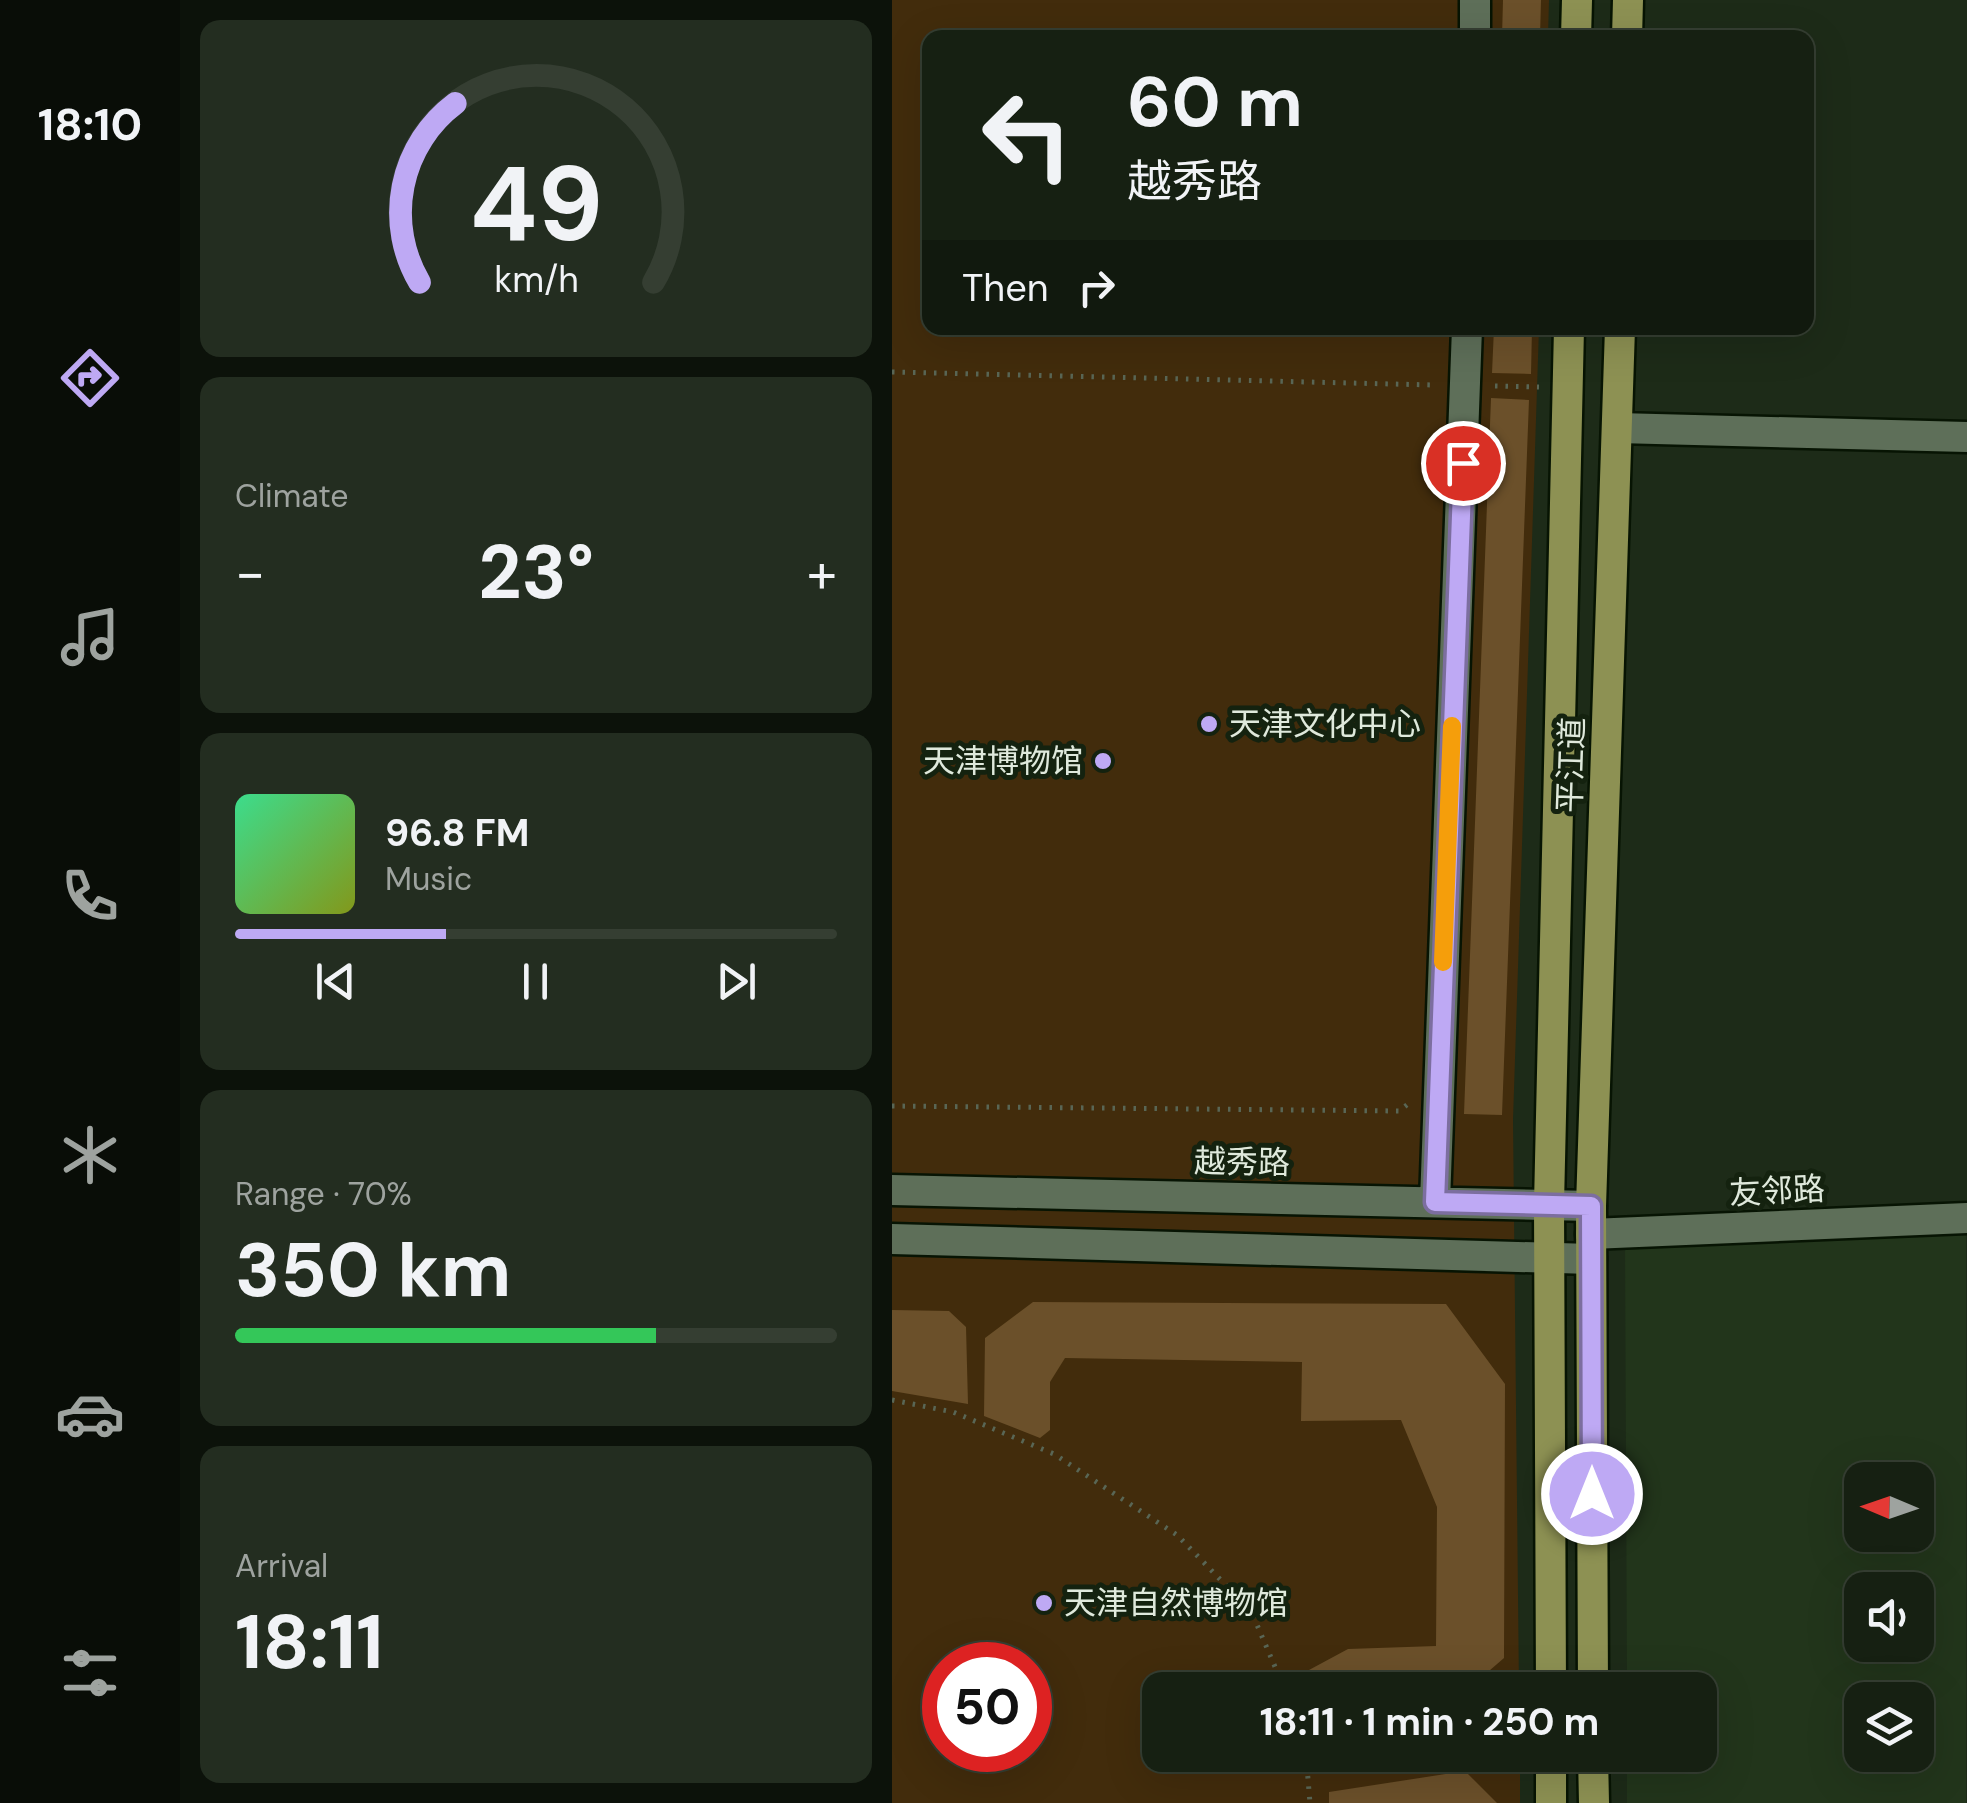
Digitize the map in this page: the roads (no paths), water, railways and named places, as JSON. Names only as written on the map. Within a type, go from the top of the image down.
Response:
[{"type":"main road","points":[[1576,30],[1578,0]]},
{"type":"main road","points":[[1627,30],[1628,0]]},
{"type":"main road","name":"平江道","points":[[1551,1672],[1549,1204],[1568,335]]},
{"type":"main road","name":"平江道","points":[[1593,1672],[1591,1233],[1620,335]]},
{"type":"main road","points":[[1551,1772],[1551,1803]]},
{"type":"main road","points":[[1593,1772],[1594,1803]]},
{"type":"street","points":[[1474,30],[1476,0]]},
{"type":"street","points":[[1435,1202],[1468,335]]},
{"type":"street","points":[[1618,428],[1966,437]]},
{"type":"street","name":"越秀路","points":[[892,1190],[1549,1204],[1591,1233]]},
{"type":"street","name":"友邻路","points":[[1591,1233],[1966,1218]]},
{"type":"street","points":[[892,1239],[1549,1257],[1591,1233]]},
{"type":"place","name":"天津文化中心","points":[[1209,724]]},
{"type":"place","name":"天津博物馆","points":[[1103,761]]},
{"type":"place","name":"天津自然博物馆","points":[[1044,1603]]}]
